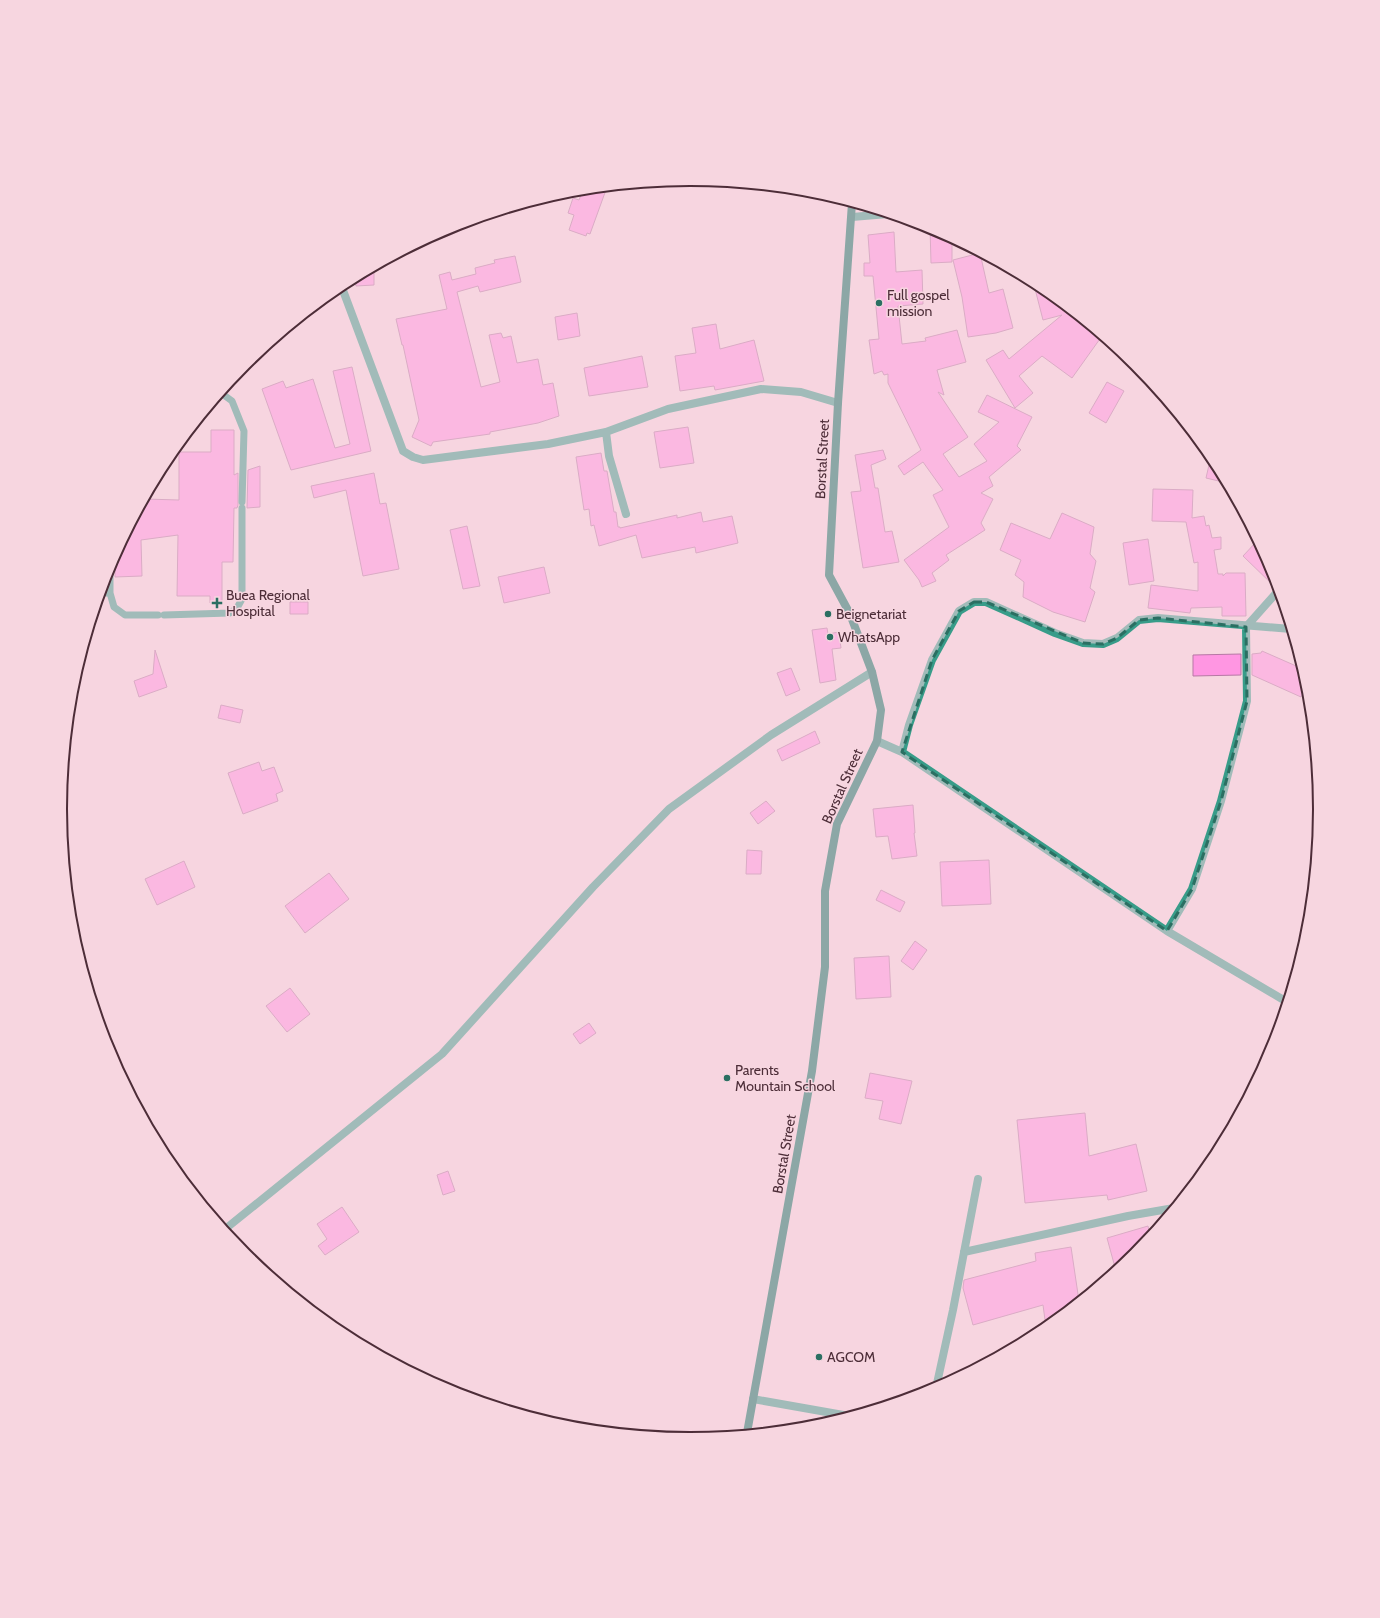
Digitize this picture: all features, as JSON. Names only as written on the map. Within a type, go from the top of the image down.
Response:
[{"type":"street","name":"Borstal Street","points":[[748,1429],[812,1071],[825,967],[824,891],[837,824],[878,741],[882,710],[872,672],[850,614],[828,575],[838,403],[852,207]]},
{"type":"street","points":[[852,217],[877,215]]},
{"type":"street","points":[[343,291],[404,451],[413,457],[423,460],[548,444],[606,432],[668,409],[761,389],[801,392],[838,403]]},
{"type":"street","points":[[606,432],[609,456],[626,514]]},
{"type":"street","points":[[1167,931],[1192,889],[1223,794],[1247,701],[1246,626],[1275,595]]},
{"type":"street","points":[[902,752],[909,725],[932,660],[959,611],[974,602],[986,602],[1055,633],[1083,643],[1103,644],[1117,638],[1139,620],[1158,618],[1286,629]]},
{"type":"street","points":[[228,1227],[442,1054],[593,887],[669,809],[771,735],[872,672]]},
{"type":"street","points":[[878,741],[902,752],[1167,931],[1283,1000]]},
{"type":"street","points":[[937,1381],[978,1179]]},
{"type":"street","points":[[964,1252],[1128,1216],[1167,1209]]},
{"type":"street","points":[[753,1399],[838,1414]]},
{"type":"lane","points":[[110,582],[110,592],[114,607],[125,614],[161,615],[230,613],[237,608],[242,599],[244,431],[232,401],[224,396]]},
{"type":"highlighted area","points":[[974,602],[986,602],[1083,643],[1103,644],[1117,638],[1139,620],[1158,618],[1246,627],[1247,701],[1221,801],[1192,889],[1167,931],[902,752],[932,660],[959,611]]},
{"type":"building","points":[[605,192],[590,234],[587,233],[586,236],[569,230],[574,215],[568,213],[573,198],[579,200],[581,196]]},
{"type":"building","points":[[894,232],[896,272],[922,270],[923,304],[898,306],[902,344],[926,341],[925,338],[957,330],[966,362],[937,370],[944,395],[938,392],[968,437],[943,454],[959,477],[987,461],[974,444],[999,422],[978,412],[987,395],[1032,417],[1017,446],[1021,450],[989,477],[993,486],[981,493],[993,499],[981,523],[985,530],[946,555],[949,560],[932,573],[936,581],[922,587],[919,580],[904,560],[949,527],[933,495],[943,490],[923,462],[904,475],[898,466],[921,450],[888,383],[888,374],[884,375],[882,371],[874,374],[869,340],[879,339],[873,276],[864,276],[864,263],[870,263],[868,235]]},
{"type":"building","points":[[930,234],[952,244],[952,262],[931,263]]},
{"type":"building","points":[[974,254],[981,258],[989,293],[1003,289],[1013,328],[996,333],[968,337],[962,297],[953,260]]},
{"type":"building","points":[[515,256],[521,282],[480,292],[478,286],[457,292],[481,387],[500,382],[489,335],[501,333],[503,338],[511,336],[517,363],[538,359],[543,385],[553,383],[559,416],[538,423],[490,432],[490,434],[433,442],[431,446],[412,437],[419,420],[396,319],[447,309],[439,275],[450,272],[452,280],[476,274],[475,268],[495,263],[494,260]]},
{"type":"building","points":[[374,272],[374,285],[356,286],[356,284]]},
{"type":"building","points":[[1035,291],[1099,340],[1072,378],[1042,356],[1019,376],[1033,393],[1015,408],[986,360],[1003,350],[1009,359],[1062,315],[1043,320]]},
{"type":"building","points":[[577,313],[580,336],[558,340],[555,317]]},
{"type":"building","points":[[716,324],[720,349],[754,340],[764,381],[715,390],[714,386],[680,391],[675,356],[696,353],[692,328]]},
{"type":"building","points":[[642,356],[648,387],[589,396],[584,368]]},
{"type":"building","points":[[352,367],[371,451],[291,470],[262,389],[283,381],[286,388],[313,379],[335,448],[350,444],[333,371]]},
{"type":"building","points":[[1107,382],[1124,391],[1106,423],[1089,413]]},
{"type":"building","points":[[688,427],[694,463],[660,468],[654,432]]},
{"type":"building","points":[[211,430],[234,430],[234,475],[238,473],[238,505],[237,508],[234,508],[233,562],[222,562],[222,603],[210,603],[210,596],[177,596],[178,535],[141,540],[142,576],[115,577],[115,569],[131,533],[149,499],[179,500],[180,452],[211,452]]},
{"type":"building","points":[[883,450],[886,459],[871,465],[875,488],[878,488],[885,532],[892,531],[899,562],[863,568],[851,492],[861,491],[855,455]]},
{"type":"building","points":[[601,453],[604,471],[607,471],[618,527],[620,528],[677,515],[677,518],[701,512],[703,522],[732,516],[738,543],[696,553],[695,547],[642,558],[636,535],[599,546],[594,525],[591,526],[589,509],[584,510],[576,457]]},
{"type":"building","points":[[1209,465],[1219,481],[1206,478]]},
{"type":"building","points":[[260,466],[260,507],[247,508],[248,470]]},
{"type":"building","points":[[374,473],[380,504],[386,503],[399,569],[363,576],[346,490],[314,498],[311,486]]},
{"type":"building","points":[[1153,489],[1193,490],[1192,518],[1204,516],[1206,526],[1209,525],[1212,538],[1221,537],[1221,549],[1214,550],[1218,574],[1223,574],[1223,576],[1226,573],[1245,573],[1246,616],[1222,616],[1222,607],[1191,608],[1190,613],[1148,608],[1151,585],[1198,591],[1198,562],[1194,563],[1186,522],[1152,521]]},
{"type":"building","points":[[1062,513],[1094,527],[1090,554],[1096,561],[1090,588],[1095,592],[1085,622],[1053,612],[1023,597],[1024,582],[1015,575],[1021,560],[1000,550],[1011,523],[1050,539]]},
{"type":"building","points":[[467,526],[480,586],[463,589],[450,530]]},
{"type":"building","points":[[1148,539],[1154,581],[1129,585],[1123,543]]},
{"type":"building","points":[[1254,544],[1270,582],[1243,556]]},
{"type":"building","points":[[544,567],[550,593],[504,603],[498,577]]},
{"type":"building","points":[[290,602],[308,602],[308,614],[290,614]]},
{"type":"building","points":[[827,628],[828,634],[839,632],[841,648],[832,649],[836,680],[820,683],[812,630]]},
{"type":"building","points":[[155,650],[167,687],[139,697],[134,681],[153,674]]},
{"type":"building","points":[[1262,651],[1296,666],[1302,694],[1301,697],[1252,675],[1252,654],[1261,653]]},
{"type":"building","points":[[1241,654],[1241,675],[1193,676],[1193,655]]},
{"type":"building","points":[[791,668],[800,690],[786,696],[777,673]]},
{"type":"building","points":[[221,705],[243,710],[240,723],[218,718]]},
{"type":"building","points":[[815,731],[820,743],[782,761],[777,750]]},
{"type":"building","points":[[259,762],[262,771],[274,767],[283,791],[276,794],[278,801],[243,814],[228,773]]},
{"type":"building","points":[[766,801],[775,811],[758,824],[750,813]]},
{"type":"building","points":[[913,805],[917,856],[892,859],[888,836],[876,837],[873,809]]},
{"type":"building","points":[[747,850],[762,851],[761,874],[746,874]]},
{"type":"building","points":[[989,860],[991,904],[942,906],[940,862]]},
{"type":"building","points":[[184,861],[195,887],[157,905],[145,879]]},
{"type":"building","points":[[329,873],[349,899],[305,933],[285,906]]},
{"type":"building","points":[[881,890],[905,902],[900,912],[876,900]]},
{"type":"building","points":[[915,941],[927,950],[913,970],[901,961]]},
{"type":"building","points":[[889,956],[891,997],[856,999],[854,958]]},
{"type":"building","points":[[290,988],[310,1014],[287,1032],[266,1006]]},
{"type":"building","points":[[589,1023],[596,1033],[580,1044],[573,1034]]},
{"type":"building","points":[[870,1073],[912,1081],[901,1124],[879,1119],[883,1101],[865,1098]]},
{"type":"building","points":[[1085,1113],[1089,1156],[1136,1144],[1147,1191],[1108,1200],[1107,1195],[1025,1203],[1017,1120]]},
{"type":"building","points":[[448,1171],[455,1191],[443,1195],[437,1175]]},
{"type":"building","points":[[342,1207],[359,1232],[325,1255],[318,1246],[327,1239],[317,1224]]},
{"type":"building","points":[[1148,1226],[1149,1230],[1131,1250],[1114,1265],[1107,1238]]},
{"type":"building","points":[[1071,1247],[1078,1296],[1046,1320],[1043,1305],[973,1325],[963,1288],[964,1280],[1036,1261],[1035,1253]]},
{"type":"place","name":"Full gospel mission","points":[[879,303]]},
{"type":"place","name":"Buea Regional Hospital","points":[[217,603]]},
{"type":"place","name":"Beignetariat","points":[[828,614]]},
{"type":"place","name":"WhatsApp","points":[[830,637]]},
{"type":"place","name":"Parents Mountain School","points":[[727,1078]]},
{"type":"place","name":"AGCOM","points":[[819,1357]]}]
